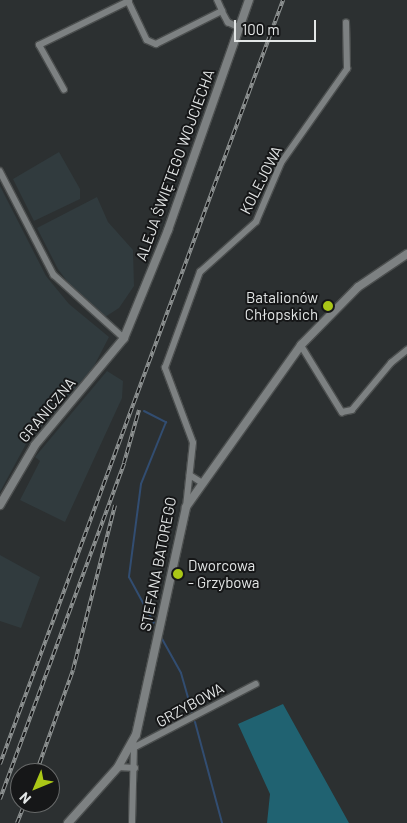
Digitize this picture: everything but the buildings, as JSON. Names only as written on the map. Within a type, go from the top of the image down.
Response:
[{"type":"street","points":[[64,90],[39,45],[128,0],[147,40],[156,44],[222,11]]},
{"type":"street","points":[[217,0],[228,22],[238,27]]},
{"type":"street","name":"ALEJA ŚWIĘTEGO WOJCIECHA","points":[[124,338],[168,230],[249,0]]},
{"type":"street","name":"KOLEJOWA","points":[[164,368],[200,272],[256,222],[281,163],[347,69],[346,23]]},
{"type":"street","points":[[0,171],[54,276],[124,338]]},
{"type":"street","points":[[186,506],[301,345],[358,287],[407,254]]},
{"type":"street","name":"GRANICZNA","points":[[0,505],[35,445],[124,338]]},
{"type":"street","points":[[301,345],[342,412],[352,410],[394,359],[407,350]]},
{"type":"street","name":"STEFANA BATOREGO","points":[[132,823],[135,768],[134,745],[186,506],[193,443],[164,368]]},
{"type":"street","points":[[190,474],[203,483]]},
{"type":"street","name":"GRZYBOWA","points":[[134,745],[256,684]]},
{"type":"street","points":[[68,823],[118,767],[134,745]]},
{"type":"street","points":[[118,767],[135,768]]},
{"type":"shaded area","points":[[59,152],[80,189],[80,199],[34,221],[13,179]]},
{"type":"shaded area","points":[[0,186],[46,276],[69,304],[109,337],[93,368],[26,444],[0,492]]},
{"type":"shaded area","points":[[97,197],[108,222],[133,250],[134,286],[119,308],[105,317],[78,296],[58,269],[37,228]]},
{"type":"shaded area","points":[[107,371],[123,381],[122,398],[65,522],[20,500],[40,461],[35,457]]},
{"type":"shaded area","points":[[0,555],[40,577],[21,628],[0,621]]},
{"type":"shaded area","points":[[283,704],[349,823],[267,823],[270,794],[238,724]]},
{"type":"waterway","points":[[144,411],[166,422],[141,484],[129,577],[154,623]]},
{"type":"waterway","points":[[161,637],[181,673],[193,715]]},
{"type":"waterway","points":[[195,722],[222,823]]},
{"type":"railway","points":[[0,764],[283,0]]},
{"type":"railway","points":[[0,799],[124,463],[139,410]]},
{"type":"railway","points":[[40,763],[73,670],[115,505]]},
{"type":"railway","points":[[17,823],[21,813]]},
{"type":"place","name":"Batalionów Chłopskich","points":[[328,306]]},
{"type":"place","name":"Dworcowa - Grzybowa","points":[[178,574]]}]
